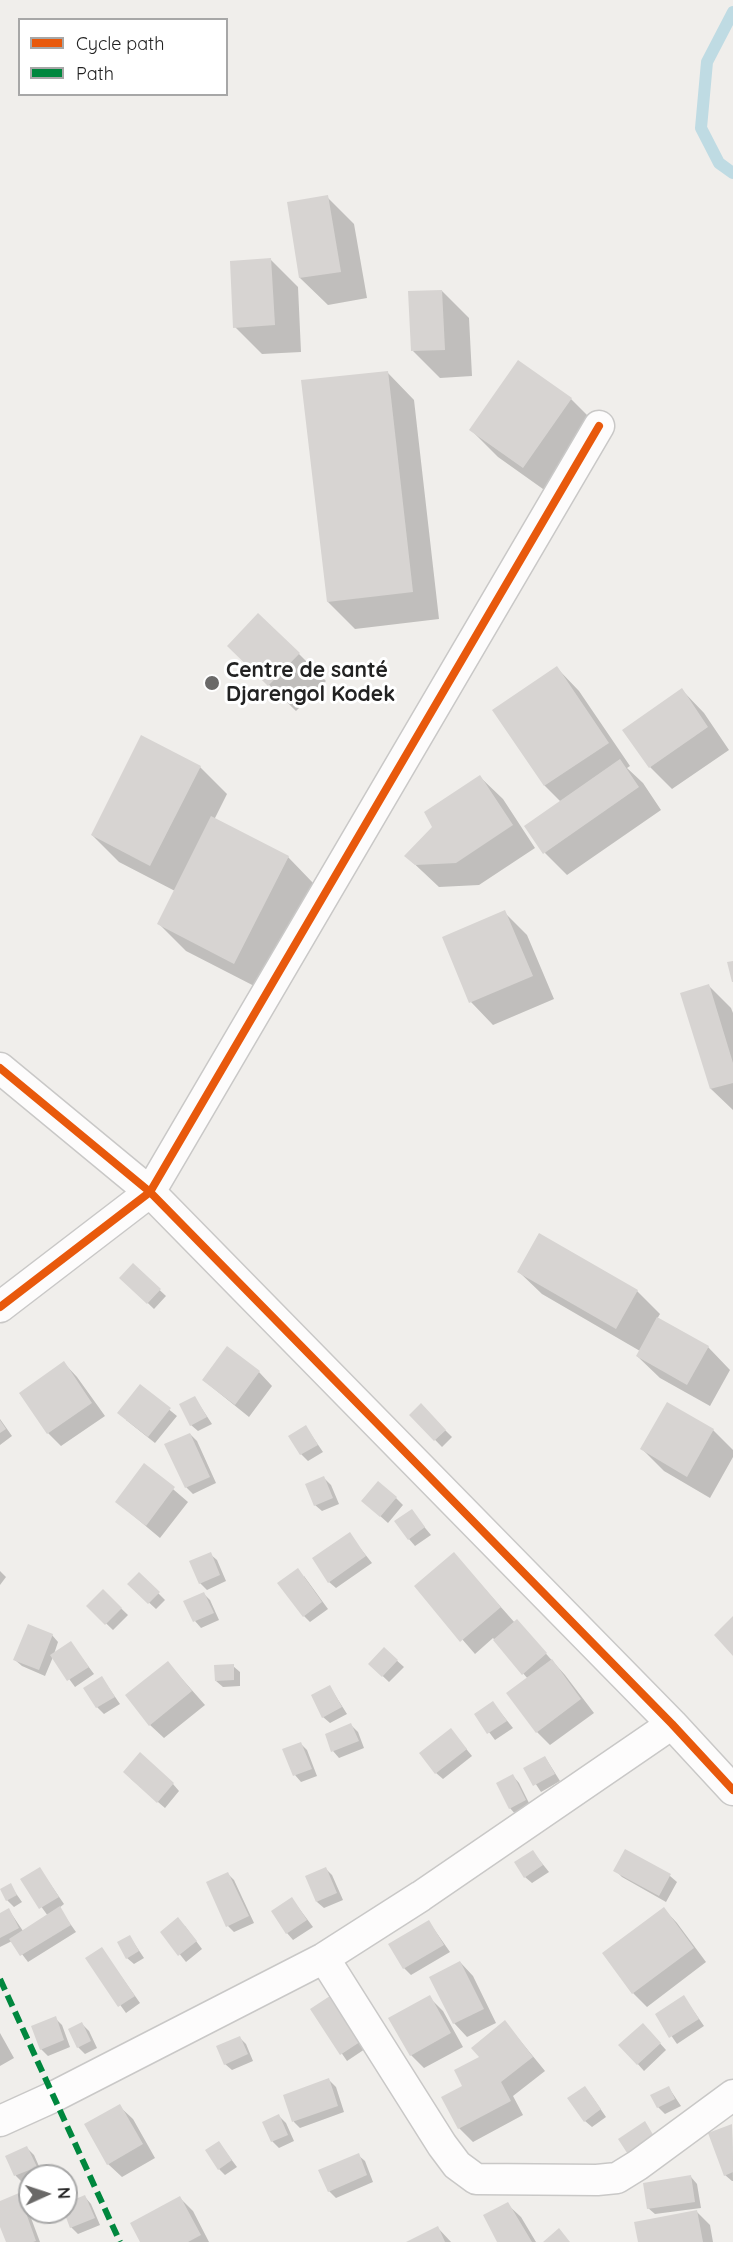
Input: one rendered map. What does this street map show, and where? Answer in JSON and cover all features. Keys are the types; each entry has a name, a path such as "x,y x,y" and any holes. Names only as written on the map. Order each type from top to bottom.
{"street":[{"path":"0,1307 150,1192 599,426"},
{"path":"0,1068 150,1192 672,1724 733,1790"},
{"path":"0,2121 324,1958 421,1896 672,1724"},
{"path":"324,1958 442,2145 458,2165 476,2179 516,2181 616,2178 638,2165 733,2095"}],"building":[{"path":"328,195 341,272 299,278 287,202"},
{"path":"271,258 275,325 233,328 230,261"},
{"path":"442,290 445,350 411,351 408,291"},
{"path":"518,360 572,398 523,468 469,430"},
{"path":"388,371 413,592 327,602 301,380"},
{"path":"258,613 300,653 268,686 227,646"},
{"path":"557,666 609,743 544,786 492,710"},
{"path":"682,688 708,727 649,768 622,730"},
{"path":"141,735 201,766 150,866 91,835"},
{"path":"620,759 639,787 543,854 524,826"},
{"path":"480,775 513,825 456,863 415,865 404,856 432,827 424,812"},
{"path":"211,816 289,856 234,964 157,924"},
{"path":"505,910 533,976 469,1003 442,937"},
{"path":"733,961 733,982 732,982 727,962"},
{"path":"709,984 733,1063 733,1083 710,1089 680,993"},
{"path":"539,1233 638,1290 616,1329 517,1272"},
{"path":"133,1263 161,1289 147,1304 119,1278"},
{"path":"657,1317 709,1346 687,1385 636,1356"},
{"path":"227,1346 260,1371 235,1405 202,1380"},
{"path":"64,1361 92,1403 47,1434 19,1393"},
{"path":"140,1384 171,1408 148,1437 117,1413"},
{"path":"195,1396 207,1417 190,1426 179,1404"},
{"path":"667,1402 714,1429 687,1477 640,1449"},
{"path":"421,1403 446,1430 434,1441 409,1415"},
{"path":"0,1420 6,1429 0,1433"},
{"path":"306,1425 318,1445 300,1455 288,1436"},
{"path":"190,1433 210,1477 185,1488 164,1444"},
{"path":"144,1463 175,1487 146,1526 115,1502"},
{"path":"324,1476 333,1498 314,1506 305,1484"},
{"path":"378,1481 397,1497 380,1517 361,1501"},
{"path":"412,1509 425,1527 408,1540 394,1521"},
{"path":"350,1532 366,1556 328,1583 312,1558"},
{"path":"211,1552 220,1575 199,1584 189,1561"},
{"path":"454,1552 501,1607 460,1642 414,1586"},
{"path":"298,1568 322,1602 303,1617 277,1583"},
{"path":"139,1572 160,1592 148,1604 127,1584"},
{"path":"103,1589 122,1608 105,1625 86,1606"},
{"path":"204,1592 214,1613 193,1622 183,1601"},
{"path":"733,1616 733,1656 714,1635"},
{"path":"517,1619 547,1653 522,1675 493,1640"},
{"path":"28,1624 53,1634 39,1670 13,1660"},
{"path":"71,1641 89,1667 67,1681 50,1655"},
{"path":"384,1647 398,1660 382,1677 368,1664"},
{"path":"552,1659 581,1699 536,1733 506,1693"},
{"path":"168,1661 192,1691 149,1726 125,1695"},
{"path":"234,1664 234,1680 215,1681 214,1665"},
{"path":"102,1676 115,1697 96,1708 83,1688"},
{"path":"330,1685 342,1707 322,1718 311,1695"},
{"path":"493,1701 507,1721 487,1734 474,1714"},
{"path":"351,1723 359,1741 331,1752 325,1734"},
{"path":"451,1728 467,1749 435,1774 419,1753"},
{"path":"301,1742 312,1769 293,1776 282,1749"},
{"path":"140,1752 174,1783 157,1803 123,1772"},
{"path":"545,1756 555,1774 533,1786 523,1768"},
{"path":"513,1774 526,1800 509,1809 496,1783"},
{"path":"625,1849 671,1874 659,1896 613,1871"},
{"path":"533,1850 543,1865 524,1878 514,1862"},
{"path":"40,1867 59,1897 39,1909 20,1879"},
{"path":"326,1867 337,1893 316,1902 305,1876"},
{"path":"228,1872 249,1916 226,1927 206,1882"},
{"path":"11,1883 17,1895 6,1901 0,1889"},
{"path":"292,1897 307,1920 286,1934 271,1911"},
{"path":"60,1906 71,1925 20,1956 9,1939"},
{"path":"664,1907 694,1948 632,1994 602,1953"},
{"path":"9,1908 19,1928 0,1938 0,1913"},
{"path":"178,1917 197,1941 178,1956 160,1932"},
{"path":"429,1920 444,1945 403,1969 388,1944"},
{"path":"130,1935 139,1951 126,1959 117,1942"},
{"path":"102,1947 135,1996 118,2007 85,1958"},
{"path":"460,1961 484,2009 453,2024 429,1977"},
{"path":"333,1994 363,2040 340,2055 310,2009"},
{"path":"430,1995 451,2033 410,2056 388,2018"},
{"path":"684,1995 699,2019 669,2038 655,2014"},
{"path":"56,2016 64,2040 40,2050 31,2026"},
{"path":"505,2020 533,2057 501,2082 511,2101 458,2129 441,2097 462,2086 454,2070 479,2057 471,2048"},
{"path":"82,2022 91,2041 77,2048 68,2029"},
{"path":"643,2023 661,2043 637,2065 618,2045"},
{"path":"240,2036 248,2054 224,2065 216,2046"},
{"path":"329,2078 338,2106 292,2122 283,2095"},
{"path":"585,2086 601,2109 584,2122 567,2098"},
{"path":"669,2086 675,2099 657,2108 650,2095"},
{"path":"120,2104 143,2144 107,2165 84,2124"},
{"path":"279,2114 288,2135 271,2142 262,2122"},
{"path":"645,2121 658,2143 631,2159 618,2139"},
{"path":"732,2124 733,2172 724,2176 708,2133"},
{"path":"219,2141 232,2160 218,2170 205,2150"},
{"path":"27,2146 36,2164 18,2164 18,2174 14,2176 5,2156"},
{"path":"359,2153 367,2175 328,2192 318,2170"},
{"path":"691,2175 695,2202 647,2209 643,2183"},
{"path":"18,2193 18,2224 30,2224 36,2241 6,2242 0,2227 0,2201"},
{"path":"85,2195 95,2218 70,2228 68,2224 78,2224 78,2198"},
{"path":"180,2196 201,2235 188,2242 140,2242 130,2223"},
{"path":"508,2202 532,2242 497,2242 483,2215"},
{"path":"697,2210 703,2242 638,2242 634,2222"},
{"path":"438,2226 445,2242 406,2242"},
{"path":"559,2228 570,2242 543,2242"}],"waterway":[{"path":"733,12 707,62 701,128 719,163 733,173"}],"marked path":[{"path":"0,1979 120,2242"}],"cycle path":[{"path":"0,1307 150,1192 599,426"},
{"path":"0,1068 150,1192 672,1724 733,1790"}],"place":[{"name":"Centre de santé Djarengol Kodek","path":"212,683"}]}
